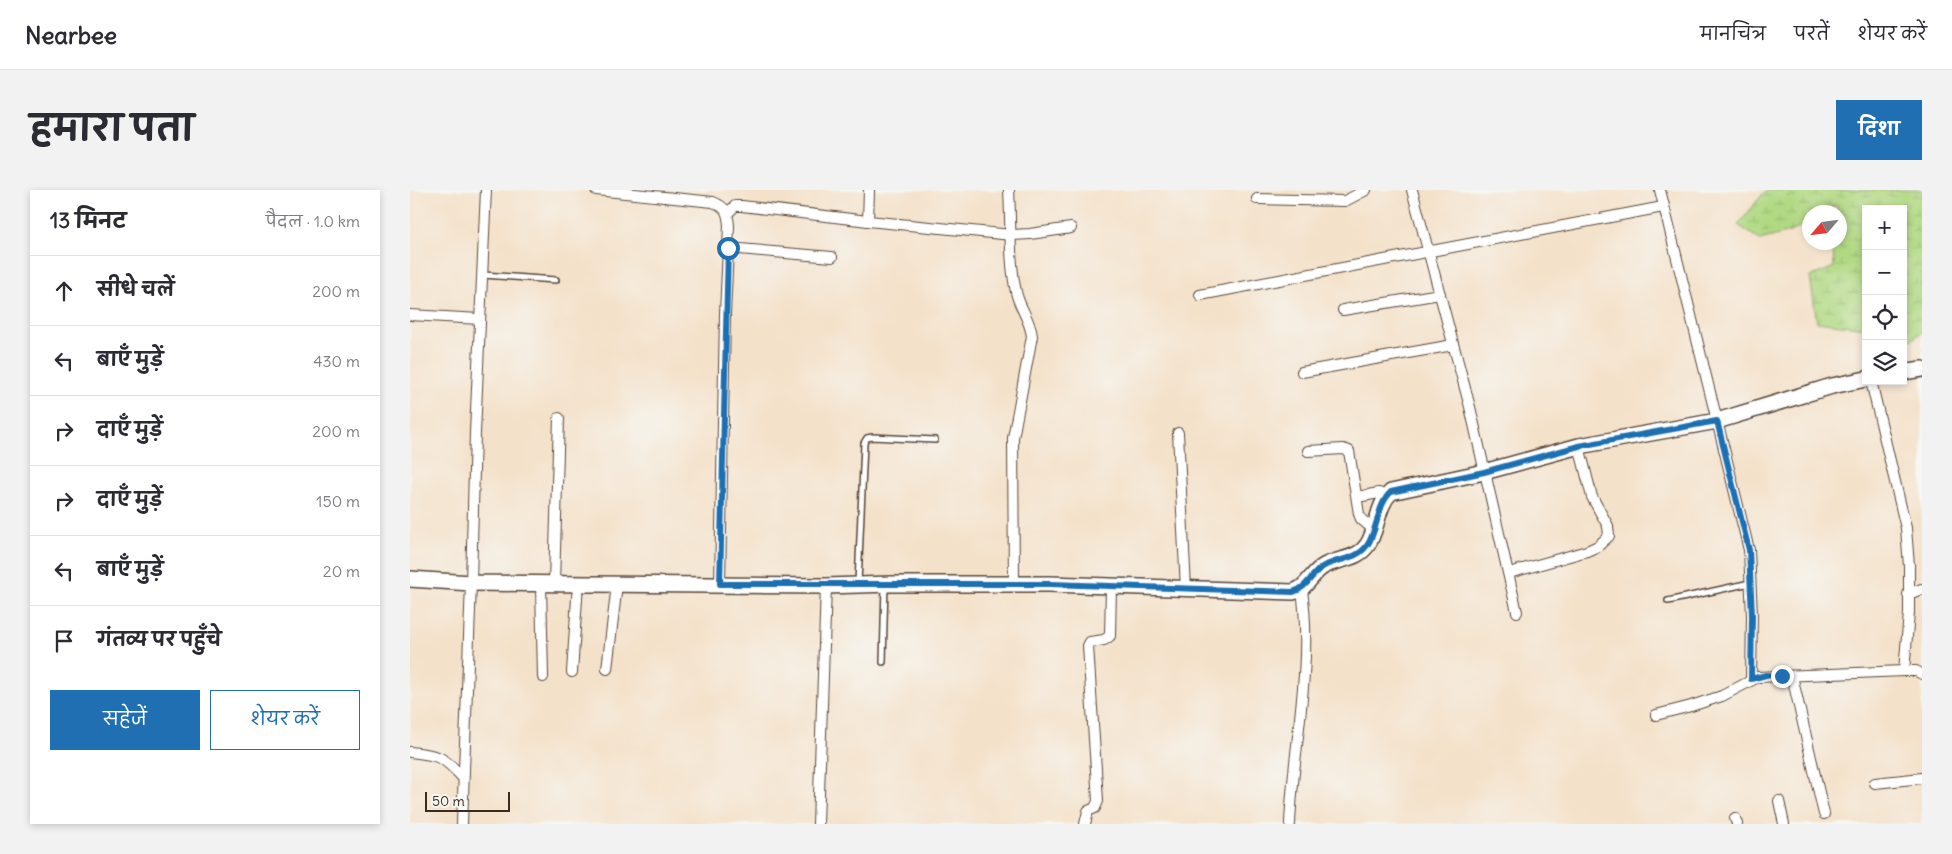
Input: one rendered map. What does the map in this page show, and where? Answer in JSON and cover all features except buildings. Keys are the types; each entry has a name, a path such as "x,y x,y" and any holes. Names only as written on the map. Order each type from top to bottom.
{"street":[{"path":"462,824 486,190"},
{"path":"596,190 671,194 713,202 722,206 728,213 720,584"},
{"path":"868,221 869,190"},
{"path":"1009,190 1013,277 1016,294 1031,327 1032,336 1013,438 1014,585"},
{"path":"1257,199 1345,201 1366,190"},
{"path":"1412,190 1470,407 1517,612"},
{"path":"1660,190 1749,550 1752,616 1751,679"},
{"path":"728,213 735,206 742,206 1012,235 1071,228"},
{"path":"1200,295 1663,207"},
{"path":"728,248 832,257"},
{"path":"1343,310 1440,294"},
{"path":"410,316 480,319"},
{"path":"1302,372 1453,345"},
{"path":"1907,371 1922,369"},
{"path":"410,580 471,583 826,586 1050,584 1293,592 1302,590 1317,570 1326,564 1356,556 1367,547 1375,531 1384,499 1391,492 1484,472 1579,446 1717,421 1832,386 1862,380"},
{"path":"1873,385 1906,528 1909,613 1904,671"},
{"path":"543,677 547,584 559,418"},
{"path":"1178,433 1186,589"},
{"path":"1509,573 1587,551 1598,546 1609,536 1608,526 1594,502 1579,446"},
{"path":"1308,451 1343,449 1349,451 1361,519 1375,531"},
{"path":"1357,497 1379,492 1383,495 1384,499"},
{"path":"572,672 578,584"},
{"path":"607,669 617,584"},
{"path":"818,824 826,586"},
{"path":"1085,824 1088,811 1095,808 1098,801 1088,646 1090,642 1104,640 1110,636 1111,587"},
{"path":"1908,594 1922,589"},
{"path":"1290,824 1306,633 1302,590"},
{"path":"1656,715 1722,696 1737,689 1751,679 1766,675 1792,676 1904,671 1916,671 1922,674"},
{"path":"1792,676 1824,814"},
{"path":"410,752 438,756 448,761 463,778"},
{"path":"1875,783 1922,778"},
{"path":"1779,802 1784,824"}],"lane":[{"path":"483,275 556,280"},
{"path":"858,585 864,443 867,438 872,437 935,440"},
{"path":"1668,601 1750,583"},
{"path":"883,662 885,584"}],"green space":[{"path":"1766,190 1922,190 1922,332 1912,340 1907,338 1907,205 1862,205 1862,328 1817,322 1810,277 1834,267 1833,250 1847,250 1847,205 1802,205 1802,225 1793,231 1760,240 1738,225"}],"route":[{"path":"728,248 720,584 826,586 1050,584 1293,592 1302,590 1317,570 1326,564 1356,556 1367,547 1375,533 1384,499 1391,492 1484,472 1579,446 1717,421 1749,550 1752,616 1751,679 1766,675 1782,676"}]}
